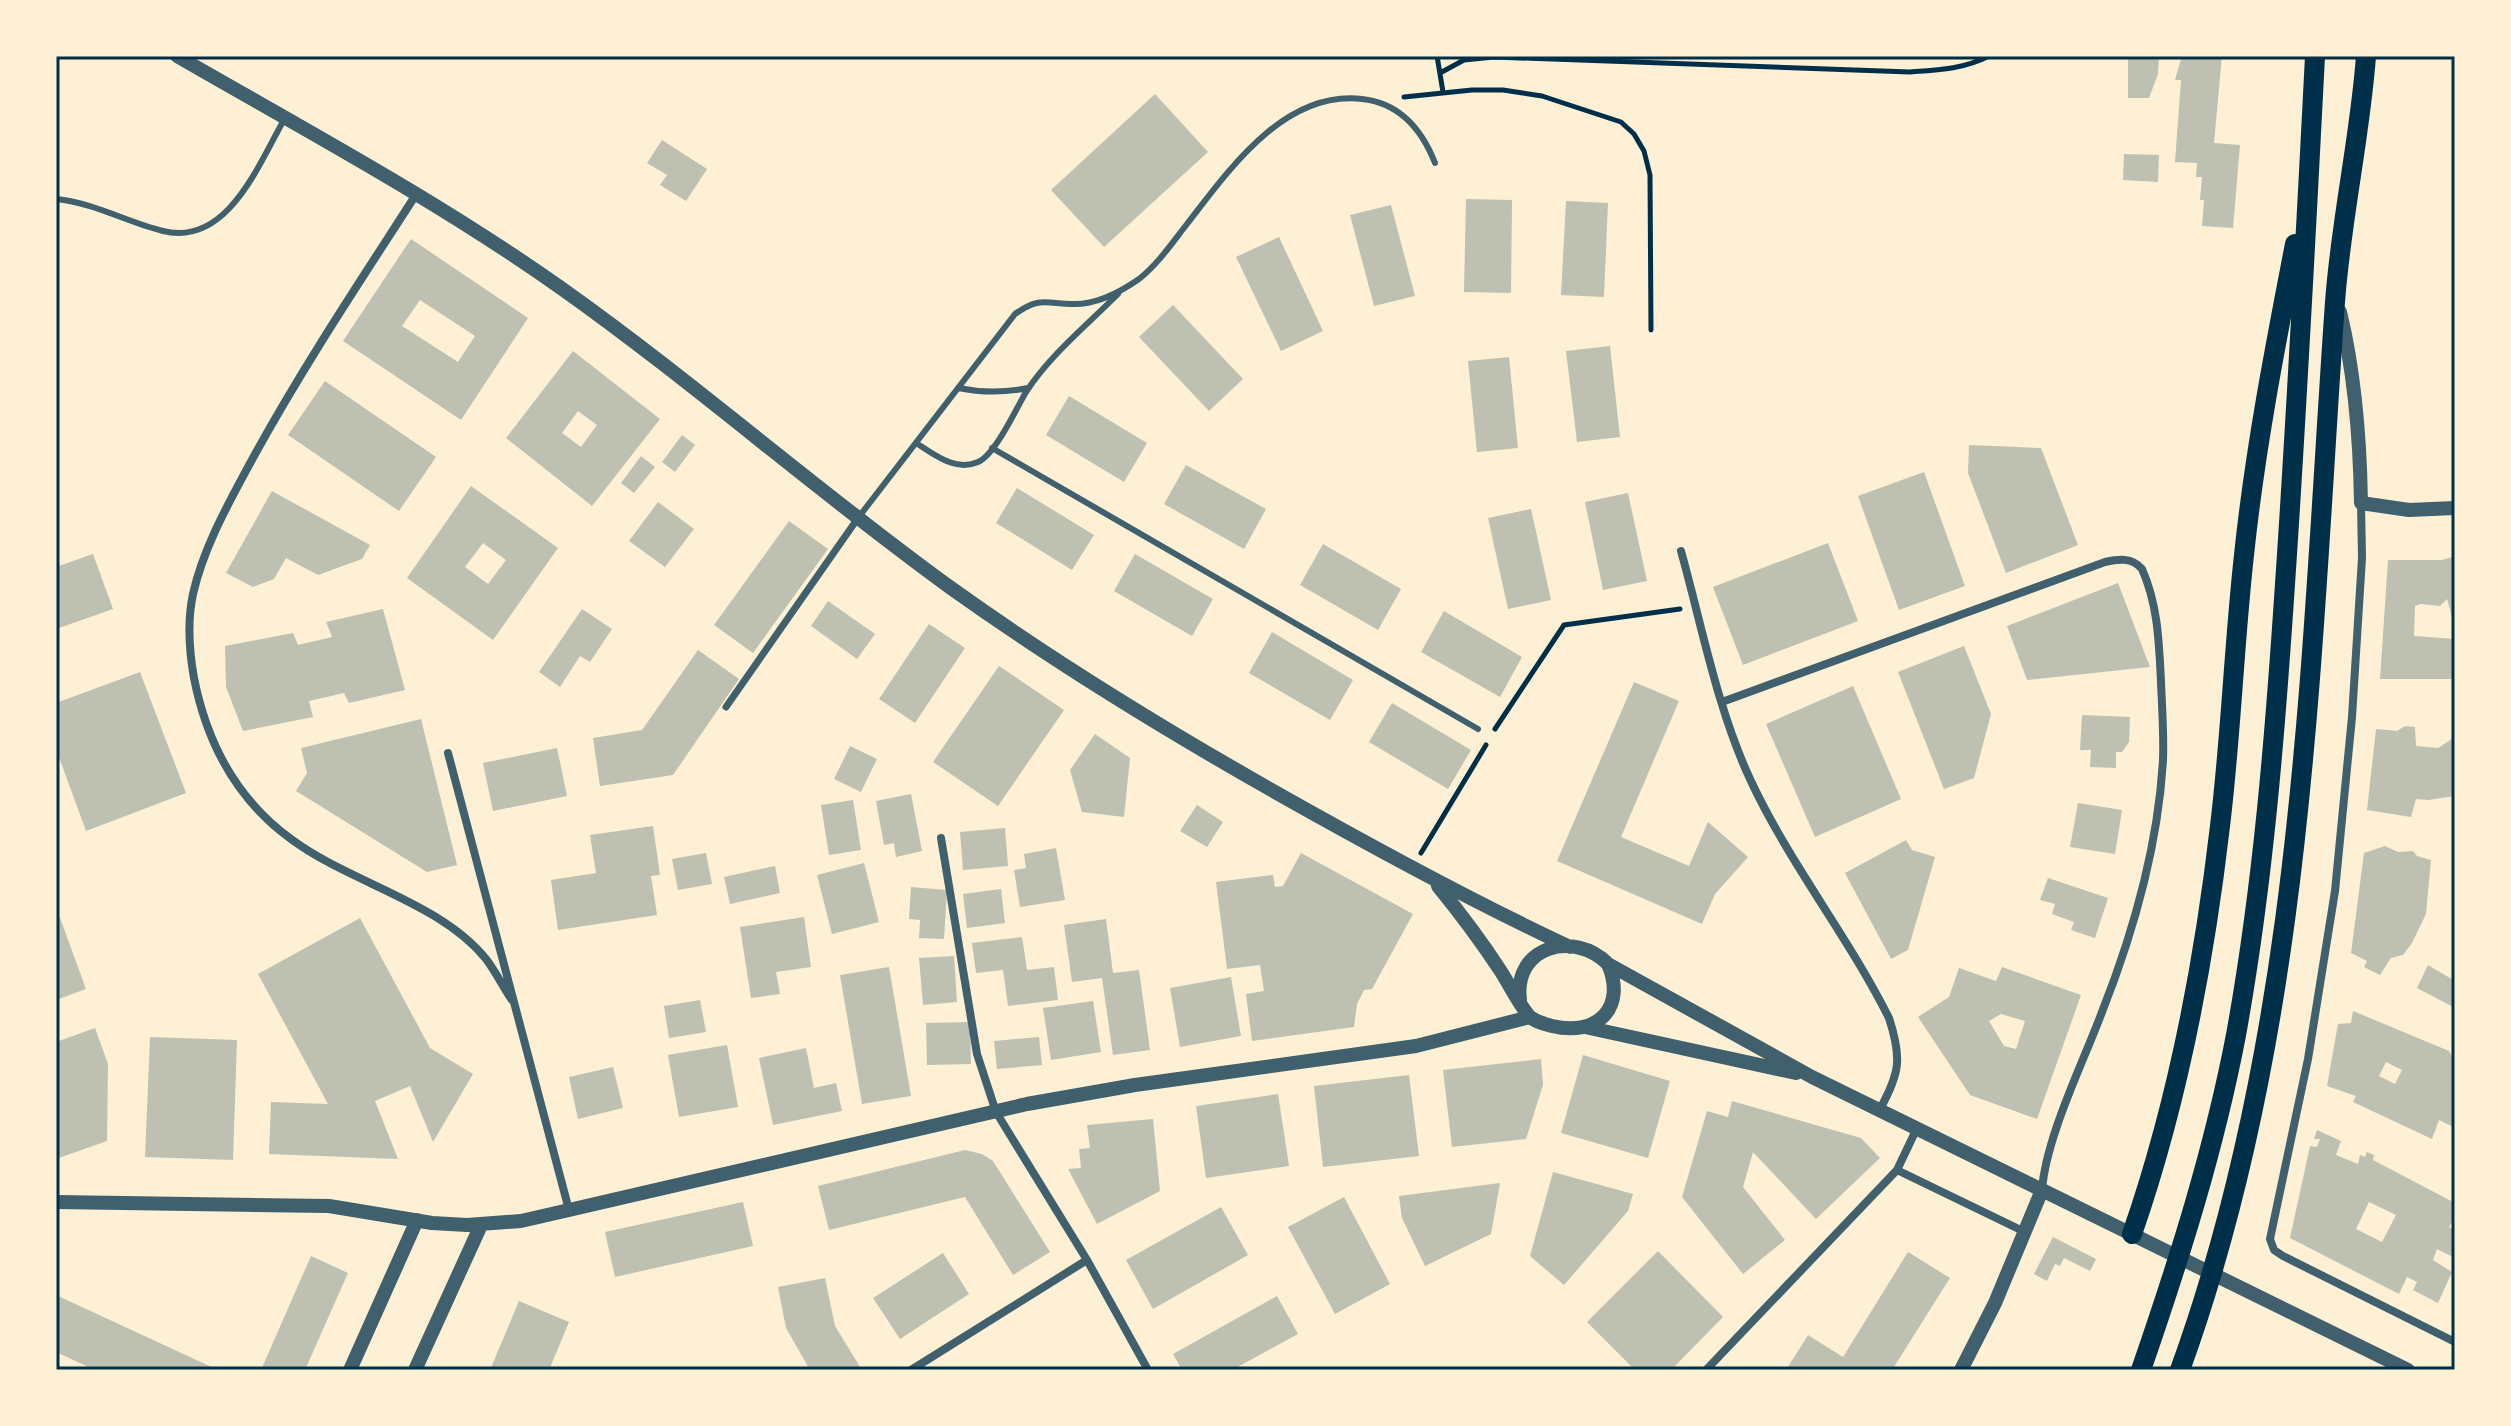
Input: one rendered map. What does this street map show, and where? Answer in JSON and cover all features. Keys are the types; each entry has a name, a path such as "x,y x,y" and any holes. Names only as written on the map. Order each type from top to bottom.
{"main road":[{"path":"2141,1370 2187,1233 2212,1141 2235,1037 2251,942 2278,687 2315,56"},
{"path":"2180,1370 2227,1212 2256,1090 2282,947 2304,741 2336,295 2366,56"},
{"path":"2139,1237 2171,1104 2206,934 2222,809 2244,554 2271,371 2310,165"}],"street":[{"path":"177,56 417,192 561,288 656,357 858,518 992,617 1145,717 1434,880 1570,947 1595,954 1812,1077 2408,1370"},
{"path":"417,192 314,353 233,494 197,577 189,616 189,645 200,704 212,743 228,773 252,804 281,832 313,855 426,912 462,937 487,960 512,1000"},
{"path":"2336,295 2351,374 2361,503 2362,558 2352,717 2335,891 2308,1059 2270,1239 2274,1250 2283,1256 2455,1342"},
{"path":"2361,503 2409,510 2455,508"},
{"path":"726,707 858,518"},
{"path":"1681,551 1722,702 1752,783 1889,1018 1896,1040 1898,1071 1880,1109"},
{"path":"1722,702 2105,562 2125,560 2138,564 2142,569 2156,617 2163,741 2157,818 2133,925 2053,1141 2042,1190 1995,1303 1961,1370"},
{"path":"448,753 569,1210"},
{"path":"941,838 977,1054 996,1112 1087,1260 1148,1370"},
{"path":"1434,880 1474,931 1530,1017"},
{"path":"1520,1000 1523,972 1534,957 1548,949 1570,947"},
{"path":"1585,1027 1605,1016 1610,1009 1615,988 1608,964"},
{"path":"56,1202 319,1205 417,1220 481,1225 521,1221 996,1112 1135,1085 1416,1046 1530,1017 1558,1027 1585,1027 1812,1077"},
{"path":"1706,1370 1897,1170 1917,1128"},
{"path":"1897,1170 2025,1232"},
{"path":"350,1370 417,1220"},
{"path":"415,1370 481,1225"},
{"path":"911,1370 1087,1260"}],"lane":[{"path":"858,518 1015,314 1031,302 1097,302 1141,277 1164,254 1254,144 1286,119 1315,104 1343,97 1372,100 1396,109 1416,127 1429,146 1435,163"},
{"path":"56,199 98,207 164,232 189,233 215,222 236,203 285,118"},
{"path":"916,443 946,462 979,462 992,448 1028,388 1053,358 1122,290"},
{"path":"958,388 979,393 1028,388"},
{"path":"992,448 1478,729"}],"path":[{"path":"1437,56 1443,92"},
{"path":"1440,73 1464,60 1494,57 1910,72 1949,69 1989,56"},
{"path":"1372,100 1443,92 1503,90 1542,96 1621,122 1634,134 1644,151 1650,175 1651,330"},
{"path":"1413,868 1502,718 1564,625 1696,606"}],"building":[{"path":"2128,56 2159,56 2158,74 2149,98 2128,98"},
{"path":"2182,56 2222,56 2214,143 2240,145 2233,228 2202,226 2204,200 2200,200 2202,177 2196,177 2197,163 2175,162 2181,80 2175,80"},
{"path":"1155,94 1208,152 1104,247 1051,190"},
{"path":"662,140 707,169 686,201 660,185 667,175 647,163"},
{"path":"2124,154 2159,155 2158,182 2123,180"},
{"path":"1466,199 1512,200 1511,293 1464,292"},
{"path":"1566,201 1608,203 1604,297 1561,295"},
{"path":"1391,205 1415,296 1374,306 1350,215"},
{"path":"1279,237 1323,331 1281,351 1236,257"},
{"path":"411,239 528,318 461,420 343,341","holes":["420,300 475,336 458,362 402,326"]},
{"path":"1173,305 1243,379 1209,411 1139,337"},
{"path":"1610,346 1620,437 1577,442 1566,351"},
{"path":"573,351 660,419 592,506 506,438","holes":["578,411 597,425 581,447 562,433"]},
{"path":"1509,357 1518,448 1477,452 1468,361"},
{"path":"325,381 436,457 399,511 288,435"},
{"path":"1069,396 1147,443 1124,482 1046,435"},
{"path":"682,435 695,445 675,472 662,462"},
{"path":"1969,445 2041,448 2078,545 2006,573 1968,473"},
{"path":"641,456 655,467 634,493 621,483"},
{"path":"1186,465 1266,509 1244,549 1164,504"},
{"path":"1924,472 1965,586 1899,610 1858,496"},
{"path":"471,486 558,548 493,640 407,578","holes":["483,543 506,560 488,584 465,567"]},
{"path":"1017,488 1094,535 1072,570 996,523"},
{"path":"272,491 370,545 362,559 318,575 286,558 274,579 253,587 226,573"},
{"path":"1628,493 1647,581 1603,590 1585,502"},
{"path":"658,502 694,529 665,567 629,541"},
{"path":"1531,509 1551,600 1508,609 1488,518"},
{"path":"789,521 828,549 753,653 714,625"},
{"path":"1828,543 1858,621 1743,665 1713,587"},
{"path":"1323,544 1401,589 1378,630 1300,585"},
{"path":"93,554 113,609 56,629 56,567"},
{"path":"1135,554 1213,599 1192,636 1114,591"},
{"path":"2455,556 2455,628 2447,599 2440,606 2421,604 2415,606 2414,636 2455,639 2455,679 2380,679 2388,560 2442,560"},
{"path":"2118,583 2150,667 2027,680 2007,626"},
{"path":"828,601 875,634 857,659 811,626"},
{"path":"383,609 405,690 349,703 344,693 309,701 313,717 243,731 226,687 225,646 293,633 298,645 332,637 326,622"},
{"path":"582,609 612,629 590,662 580,656 560,687 539,672"},
{"path":"1444,611 1522,657 1500,697 1421,652"},
{"path":"929,624 965,648 915,723 879,699"},
{"path":"1272,632 1353,680 1330,720 1249,673"},
{"path":"1964,646 1991,714 1974,778 1944,789 1898,672"},
{"path":"698,650 739,679 673,775 600,786 593,738 642,730"},
{"path":"999,666 1064,710 998,806 933,762"},
{"path":"140,672 186,793 86,831 56,749 56,703"},
{"path":"1634,682 1679,701 1621,837 1689,866 1708,822 1748,857 1715,894 1702,924 1557,861"},
{"path":"1853,686 1901,799 1815,837 1766,724"},
{"path":"1392,703 1471,750 1448,789 1369,742"},
{"path":"2082,715 2130,717 2129,742 2122,752 2116,752 2116,768 2090,767 2091,750 2080,750"},
{"path":"421,719 457,865 427,872 296,791 307,773 301,748"},
{"path":"2405,726 2415,727 2416,746 2438,748 2455,737 2455,796 2416,799 2411,817 2367,810 2376,729 2397,731"},
{"path":"1095,734 1130,758 1124,817 1082,812 1070,770"},
{"path":"850,746 877,759 861,792 834,779"},
{"path":"557,748 567,796 493,811 483,763"},
{"path":"911,794 922,851 896,857 894,843 884,845 876,801"},
{"path":"853,800 861,850 829,855 821,805"},
{"path":"2078,803 2122,810 2115,854 2070,847"},
{"path":"1197,805 1223,822 1207,847 1180,831"},
{"path":"653,826 660,875 651,876 657,915 558,930 551,880 596,873 590,835"},
{"path":"1005,828 1008,866 963,870 960,832"},
{"path":"1906,840 1912,850 1935,857 1908,950 1891,959 1845,873"},
{"path":"2385,846 2398,852 2413,851 2417,856 2431,860 2426,914 2403,955 2391,958 2380,975 2364,967 2367,961 2351,953 2364,853"},
{"path":"1056,848 1065,900 1020,907 1014,870 1026,868 1024,854"},
{"path":"706,853 712,884 678,890 672,859"},
{"path":"1301,853 1413,914 1372,989 1364,990 1357,1004 1354,1027 1252,1041 1246,994 1264,991 1260,965 1227,969 1216,882 1273,875 1275,887 1283,886"},
{"path":"864,863 879,922 832,934 817,875"},
{"path":"775,866 780,893 730,904 724,877"},
{"path":"2048,878 2108,898 2095,938 2071,930 2074,922 2052,914 2055,904 2040,900"},
{"path":"911,887 947,890 944,939 919,938 920,920 909,919"},
{"path":"1001,889 1005,923 967,928 963,894"},
{"path":"56,907 86,989 56,1000"},
{"path":"804,917 811,967 776,972 780,994 751,998 740,927"},
{"path":"360,918 430,1048 473,1074 433,1142 410,1086 375,1101 398,1159 269,1154 271,1102 328,1104 258,974"},
{"path":"1106,919 1113,973 1139,970 1150,1050 1113,1055 1102,978 1072,982 1064,925"},
{"path":"1022,937 1027,970 1054,967 1058,1000 1008,1006 1003,970 976,973 972,943"},
{"path":"954,956 957,1002 923,1005 919,958"},
{"path":"2428,965 2455,981 2455,1008 2417,988"},
{"path":"889,967 911,1096 862,1104 840,975"},
{"path":"2002,967 2081,995 2037,1119 1970,1095 1918,1017 1949,997 1959,968 1996,981","holes":["2001,1014 2025,1021 2016,1049 2004,1046 1989,1021"]},
{"path":"1231,977 1241,1036 1180,1047 1170,988"},
{"path":"700,1000 706,1032 669,1038 664,1006"},
{"path":"1093,1001 1101,1052 1051,1060 1043,1008"},
{"path":"2353,1011 2449,1051 2455,1061 2455,1102 2452,1110 2455,1112 2455,1128 2439,1120 2432,1139 2353,1102 2356,1096 2327,1086 2338,1024 2351,1023","holes":["2386,1062 2402,1070 2395,1084 2379,1076"]},
{"path":"970,1022 971,1064 927,1065 926,1023"},
{"path":"95,1028 108,1064 107,1141 56,1159 56,1042"},
{"path":"150,1037 237,1040 233,1160 145,1157"},
{"path":"1039,1037 1042,1065 997,1069 994,1041"},
{"path":"727,1045 738,1107 679,1117 668,1055"},
{"path":"806,1048 814,1088 836,1083 842,1111 773,1125 759,1058"},
{"path":"1583,1055 1670,1081 1648,1158 1561,1133"},
{"path":"1541,1059 1543,1085 1526,1139 1452,1147 1443,1070"},
{"path":"613,1067 623,1108 578,1119 569,1077"},
{"path":"1409,1075 1419,1156 1323,1167 1314,1086"},
{"path":"1278,1094 1289,1166 1206,1178 1196,1106"},
{"path":"1732,1101 1861,1138 1880,1158 1816,1219 1753,1152 1743,1187 1785,1240 1743,1274 1682,1197 1707,1111 1728,1117"},
{"path":"1153,1119 1160,1191 1097,1224 1068,1169 1081,1168 1079,1149 1090,1148 1087,1125"},
{"path":"2317,1130 2341,1141 2336,1155 2358,1164 2360,1155 2365,1157 2367,1152 2374,1155 2373,1160 2455,1203 2455,1217 2449,1227 2455,1231 2455,1258 2437,1249 2433,1260 2452,1272 2438,1303 2413,1290 2417,1282 2407,1277 2399,1294 2290,1238 2310,1146 2317,1147 2320,1139 2314,1139","holes":["2369,1202 2396,1215 2382,1242 2356,1229"]},
{"path":"965,1150 982,1154 993,1161 1050,1252 1013,1275 965,1197 829,1230 818,1186"},
{"path":"1553,1172 1633,1194 1628,1211 1564,1285 1530,1256"},
{"path":"1500,1183 1491,1234 1425,1266 1402,1218 1399,1196"},
{"path":"1344,1197 1390,1284 1335,1314 1288,1227"},
{"path":"743,1202 753,1246 615,1277 605,1232"},
{"path":"1221,1207 1248,1255 1153,1309 1126,1260"},
{"path":"2053,1237 2096,1259 2090,1271 2064,1258 2060,1266 2055,1264 2047,1281 2034,1274"},
{"path":"1658,1251 1723,1317 1671,1370 1635,1370 1587,1322"},
{"path":"1908,1252 1950,1278 1892,1370 1786,1370 1808,1335 1843,1357"},
{"path":"943,1253 969,1294 900,1339 873,1298"},
{"path":"311,1256 348,1273 305,1370 261,1370"},
{"path":"825,1278 835,1326 860,1367 855,1370 810,1370 786,1328 778,1287"},
{"path":"56,1295 218,1370 95,1370 56,1352"},
{"path":"1277,1296 1298,1334 1232,1370 1182,1370 1173,1354"},
{"path":"519,1301 569,1322 549,1370 490,1370"}]}
